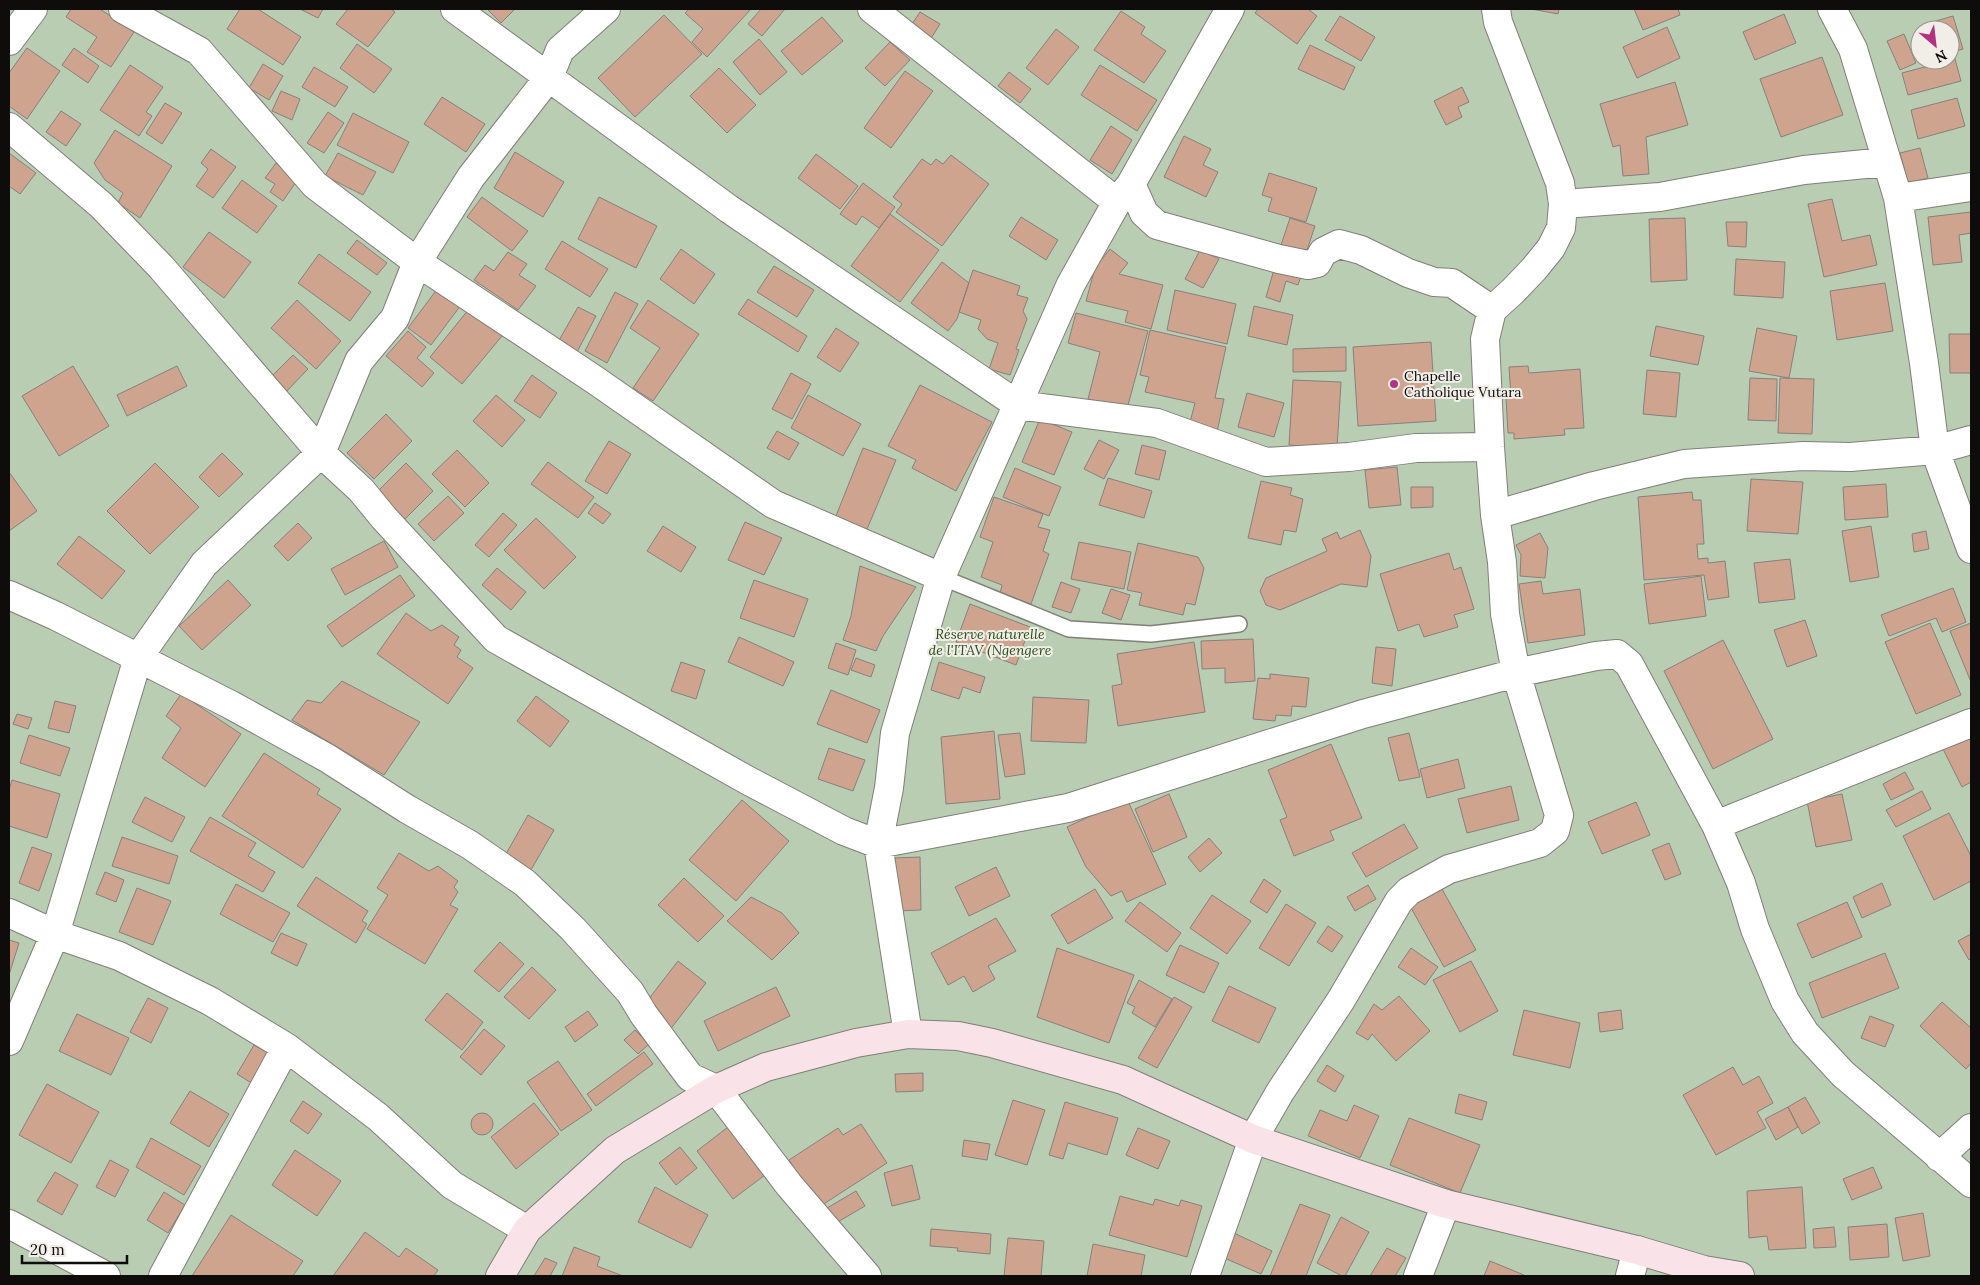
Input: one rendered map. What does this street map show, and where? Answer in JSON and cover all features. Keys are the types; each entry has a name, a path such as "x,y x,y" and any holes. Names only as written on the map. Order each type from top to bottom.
{"street":[{"path":"9,41 33,9"},
{"path":"123,9 200,51 315,185 417,262 595,380 773,504 941,577"},
{"path":"455,9 729,209 1018,404 1157,423 1266,462 1349,456 1416,448 1490,447"},
{"path":"9,1041 55,934 138,658 204,564 321,453 359,361 395,318 417,262 471,176 549,77 560,50 606,9"},
{"path":"872,9 1124,193 1158,225 1279,259 1308,265 1318,262 1323,252 1339,244 1361,250 1408,273 1434,282 1452,282 1492,310"},
{"path":"908,1034 878,844 889,788 895,734 941,577 1071,284 1230,9"},
{"path":"1205,1276 1253,1139 1280,1092 1340,1000 1399,901 1409,890 1449,869 1540,843 1556,831 1559,815 1516,673 1506,614 1502,562 1495,515 1485,339 1492,310 1514,291 1550,248 1561,228 1563,204 1560,183 1498,22 1496,9"},
{"path":"1832,9 1853,49 1898,198 1924,363 1934,450 1971,549"},
{"path":"9,127 101,205 161,267 321,453 361,490 384,518 496,639 747,780 844,831 878,844 1068,808 1363,714 1516,673 1596,656 1616,654 1629,664 1716,825 1741,883 1755,928 1784,1001 1805,1033 1843,1074 1971,1183"},
{"path":"1563,204 1660,197 1804,170 1886,162"},
{"path":"1898,198 1971,187"},
{"path":"1495,515 1594,486 1684,464 1803,456 1850,457 1934,450 1971,440"},
{"path":"9,595 56,616 231,705 327,758 407,809 470,845 525,884 573,929 630,992 644,1015 690,1077 716,1089 789,1185 867,1276"},
{"path":"1716,825 1971,723"},
{"path":"9,914 55,934 119,956 136,964 210,1001 286,1047 378,1117 452,1185 527,1230"},
{"path":"500,1276 527,1230 615,1150 716,1089 766,1067 856,1043 908,1034 958,1036 992,1043 1123,1080 1253,1139 1446,1204 1633,1263 1704,1270 1740,1276"},
{"path":"164,1276 286,1047"},
{"path":"1939,1157 1971,1128"},
{"path":"1418,1276 1446,1204"},
{"path":"9,1224 106,1276"}],"lane":[{"path":"941,577 1069,629 1151,634 1239,624"}],"green space":[{"name":"Réserve naturelle de l'ITAV (Ngengere","path":"9,9 1971,9 1971,1276 9,1276"}],"building":[{"path":"71,9 100,9 134,32 111,67 87,52 97,37 66,17"},
{"path":"240,9 258,9 301,37 283,65 227,29"},
{"path":"300,9 323,9 318,18"},
{"path":"348,9 391,9 395,12 368,47 336,24"},
{"path":"487,9 515,9 501,23"},
{"path":"689,9 751,9 707,57 692,42 703,29 685,13"},
{"path":"761,9 785,9 762,36 748,24"},
{"path":"1258,9 1308,9 1317,16 1297,44 1255,13"},
{"path":"1531,9 1559,9 1558,14"},
{"path":"1634,9 1678,9 1680,15 1643,30"},
{"path":"1121,11 1145,27 1141,34 1166,51 1144,83 1094,50"},
{"path":"920,12 940,24 930,40 910,27"},
{"path":"1784,14 1796,43 1755,60 1743,32"},
{"path":"664,15 702,54 635,117 598,78"},
{"path":"1340,16 1375,37 1361,61 1325,40"},
{"path":"1953,16 1954,20 1939,20"},
{"path":"822,17 843,41 802,75 781,51"},
{"path":"1667,27 1680,58 1637,78 1623,47"},
{"path":"1056,29 1079,47 1048,85 1026,68"},
{"path":"1904,34 1910,48 1910,66 1900,70 1887,41"},
{"path":"759,39 787,72 760,95 733,62"},
{"path":"1960,39 1963,49 1960,50"},
{"path":"890,42 910,60 885,86 865,68"},
{"path":"357,44 392,69 374,93 340,68"},
{"path":"1310,45 1355,67 1344,90 1298,69"},
{"path":"27,48 60,71 27,119 9,106 9,73"},
{"path":"74,48 99,66 88,83 62,65"},
{"path":"1822,57 1843,115 1781,137 1760,79"},
{"path":"263,64 283,76 269,100 249,88"},
{"path":"130,65 163,87 146,112 152,116 139,136 100,110"},
{"path":"1100,65 1157,100 1137,131 1081,95"},
{"path":"314,67 348,87 335,107 302,87"},
{"path":"719,68 756,105 727,133 690,96"},
{"path":"1913,70 1958,70 1961,81 1908,95 1902,73"},
{"path":"905,71 933,91 891,148 864,128"},
{"path":"1009,72 1031,89 1020,103 998,86"},
{"path":"1675,82 1688,125 1646,137 1649,174 1623,176 1620,145 1613,147 1600,104"},
{"path":"1462,87 1469,102 1458,107 1462,117 1446,125 1434,101"},
{"path":"281,91 300,99 292,120 272,111"},
{"path":"442,97 485,124 466,152 424,124"},
{"path":"1957,98 1965,126 1918,139 1911,110"},
{"path":"165,103 182,113 162,144 146,133"},
{"path":"61,111 81,124 66,146 46,132"},
{"path":"328,112 344,123 324,153 307,143"},
{"path":"353,113 409,142 393,173 337,145"},
{"path":"1111,126 1132,140 1112,174 1090,160"},
{"path":"115,130 172,166 140,218 118,203 123,193 105,180 94,163"},
{"path":"1184,136 1211,149 1203,165 1218,172 1206,197 1164,177"},
{"path":"1920,148 1928,178 1908,183 1900,153"},
{"path":"211,149 236,167 213,198 196,186 208,169 201,163"},
{"path":"515,152 564,182 543,217 494,188"},
{"path":"9,153 36,173 20,194 9,186"},
{"path":"338,153 376,172 363,195 325,176"},
{"path":"816,154 858,186 840,209 798,178"},
{"path":"951,155 989,184 942,246 896,212 902,204 893,197 922,159 931,165 936,159 943,164"},
{"path":"276,163 298,179 283,201 270,192 275,184 265,178"},
{"path":"1269,173 1317,188 1306,222 1268,211 1272,198 1262,195"},
{"path":"242,180 277,206 257,233 222,208"},
{"path":"863,183 895,207 879,228 862,216 856,225 840,214"},
{"path":"482,197 528,231 512,251 467,217"},
{"path":"599,197 657,226 636,268 578,239"},
{"path":"1832,199 1842,241 1870,235 1877,265 1824,277 1808,204"},
{"path":"1971,212 1971,233 1959,235 1962,262 1933,265 1928,217"},
{"path":"890,214 939,250 900,302 851,266"},
{"path":"1021,217 1058,240 1046,260 1009,236"},
{"path":"1290,218 1315,226 1304,259 1279,251"},
{"path":"1685,218 1687,280 1651,282 1649,219"},
{"path":"1726,222 1747,222 1746,247 1728,246"},
{"path":"209,232 251,262 224,298 183,267"},
{"path":"357,240 387,263 377,275 347,253"},
{"path":"562,241 608,269 590,297 545,269"},
{"path":"681,249 715,274 694,304 660,279"},
{"path":"1110,249 1128,263 1119,274 1163,285 1151,329 1125,322 1128,311 1086,301 1095,268"},
{"path":"1200,250 1219,259 1203,288 1185,279"},
{"path":"508,252 527,264 519,275 536,286 518,310 474,280 485,265 494,271"},
{"path":"319,254 371,292 350,321 298,283"},
{"path":"1736,259 1785,262 1783,298 1734,295"},
{"path":"942,262 969,283 957,319 948,331 911,303"},
{"path":"774,266 814,290 797,317 757,292"},
{"path":"1275,266 1302,273 1298,285 1286,281 1280,302 1266,297"},
{"path":"973,270 1020,286 1017,295 1028,298 1023,311 1027,319 1016,349 1019,350 1010,375 989,369 998,343 987,339 978,329 981,320 959,312"},
{"path":"1885,283 1893,331 1837,340 1830,291"},
{"path":"438,288 461,305 431,345 408,328"},
{"path":"1175,290 1236,304 1227,344 1167,330"},
{"path":"615,292 638,304 607,363 585,351"},
{"path":"748,299 807,336 798,352 738,314"},
{"path":"297,300 341,341 316,369 271,328"},
{"path":"648,300 699,334 653,401 633,388 660,348 630,328"},
{"path":"1254,306 1293,315 1287,345 1248,336"},
{"path":"578,307 596,316 577,352 558,342"},
{"path":"469,309 502,336 462,384 430,357"},
{"path":"1076,313 1148,331 1127,409 1088,399 1100,352 1068,343"},
{"path":"1656,326 1704,336 1698,365 1650,356"},
{"path":"836,328 859,343 840,372 817,357"},
{"path":"1757,328 1797,336 1789,378 1749,371"},
{"path":"1150,330 1226,347 1215,398 1224,399 1217,432 1189,426 1195,403 1145,392 1149,377 1140,375"},
{"path":"408,331 426,347 417,358 434,373 422,387 386,356"},
{"path":"1949,334 1971,334 1971,373 1950,373"},
{"name":"Chapelle Catholique Vutara","path":"1431,342 1436,421 1358,426 1353,347"},
{"path":"1346,347 1346,371 1293,372 1293,349"},
{"path":"293,355 308,369 284,394 269,379"},
{"path":"73,366 109,426 59,456 22,396"},
{"path":"177,366 187,386 127,416 117,395"},
{"path":"1528,366 1529,373 1580,369 1584,428 1564,429 1565,435 1514,439 1514,433 1508,433 1506,398 1511,397 1509,367"},
{"path":"1647,370 1680,373 1676,417 1643,414"},
{"path":"791,373 811,384 792,419 772,409"},
{"path":"532,375 557,393 540,418 514,401"},
{"path":"1750,378 1777,379 1776,421 1748,420"},
{"path":"1780,378 1814,379 1812,434 1778,433"},
{"path":"1293,380 1341,382 1337,448 1289,445"},
{"path":"920,385 992,422 956,491 912,468 916,460 888,446"},
{"path":"1247,393 1284,403 1274,437 1238,427"},
{"path":"496,395 525,420 502,447 473,421"},
{"path":"808,395 861,424 843,456 791,428"},
{"path":"386,414 412,441 374,479 347,453"},
{"path":"1040,419 1072,432 1054,475 1022,462"},
{"path":"777,431 799,443 789,460 767,448"},
{"path":"1099,440 1119,450 1104,479 1084,469"},
{"path":"609,441 631,454 607,494 585,481"},
{"path":"1142,445 1166,451 1159,480 1135,474"},
{"path":"863,448 896,460 865,534 834,521"},
{"path":"457,450 489,483 465,507 432,474"},
{"path":"222,453 243,474 219,497 199,477"},
{"path":"548,462 594,497 578,518 531,484"},
{"path":"155,463 199,507 150,554 107,511"},
{"path":"406,463 433,491 405,519 377,492"},
{"path":"1397,467 1401,505 1369,508 1365,470"},
{"path":"1015,468 1061,487 1049,516 1003,497"},
{"path":"9,472 37,511 9,531"},
{"path":"1108,478 1152,491 1144,518 1099,505"},
{"path":"1751,479 1803,482 1798,534 1747,531"},
{"path":"1261,481 1292,488 1290,495 1303,499 1296,532 1284,530 1281,545 1248,538"},
{"path":"1886,484 1888,517 1845,520 1843,487"},
{"path":"1411,487 1433,487 1433,507 1411,508"},
{"path":"1692,492 1693,500 1701,500 1704,544 1697,544 1698,559 1708,558 1708,563 1725,561 1729,597 1708,600 1704,575 1644,580 1638,497"},
{"path":"448,496 464,513 434,541 418,524"},
{"path":"994,497 1043,514 1038,527 1050,530 1043,551 1049,554 1031,604 1000,593 1002,585 981,577 993,542 980,537"},
{"path":"595,503 611,514 603,524 588,513"},
{"path":"503,513 517,525 489,557 475,545"},
{"path":"536,518 576,557 544,589 504,550"},
{"path":"745,522 782,538 764,575 728,560"},
{"path":"298,523 312,538 288,561 274,546"},
{"path":"663,526 696,547 681,572 647,551"},
{"path":"1871,526 1879,577 1850,582 1842,531"},
{"path":"1360,530 1371,556 1367,587 1341,584 1280,610 1266,605 1260,591 1266,578 1327,551 1322,539 1337,532 1340,539"},
{"path":"1926,531 1929,549 1914,552 1912,534"},
{"path":"1540,533 1548,548 1545,578 1520,576 1521,555 1516,545"},
{"path":"79,536 125,571 102,599 57,564"},
{"path":"384,541 398,567 345,595 331,569"},
{"path":"1079,542 1131,552 1124,589 1071,579"},
{"path":"1138,543 1198,557 1204,568 1195,605 1186,603 1183,615 1139,605 1142,593 1127,590"},
{"path":"1449,553 1454,570 1461,567 1474,609 1454,615 1458,627 1424,637 1419,624 1398,631 1380,574"},
{"path":"1790,559 1795,599 1759,603 1754,563"},
{"path":"860,566 916,587 883,636 876,651 843,640 851,616"},
{"path":"497,568 526,592 511,610 482,585"},
{"path":"400,575 415,596 342,647 327,626"},
{"path":"1701,576 1706,616 1649,624 1644,584"},
{"path":"228,580 251,605 202,650 179,626"},
{"path":"754,580 808,599 794,637 740,618"},
{"path":"1541,581 1543,594 1580,589 1585,635 1528,643 1519,584"},
{"path":"1061,582 1080,589 1071,613 1052,607"},
{"path":"1953,588 1966,622 1942,632 1936,618 1889,636 1881,615"},
{"path":"1111,589 1130,595 1121,620 1102,613"},
{"path":"970,604 1030,627 1016,665 956,642"},
{"path":"406,613 431,631 442,625 459,637 454,645 461,650 457,657 473,668 448,704 377,654"},
{"path":"1805,620 1817,656 1787,667 1774,630"},
{"path":"1930,623 1961,695 1916,714 1885,642"},
{"path":"1971,623 1971,682 1950,631"},
{"path":"739,637 794,662 783,686 728,662"},
{"path":"1253,639 1255,681 1225,683 1225,668 1202,669 1201,641"},
{"path":"1723,640 1773,739 1713,769 1664,671"},
{"path":"1194,642 1205,712 1118,726 1112,686 1122,684 1117,654"},
{"path":"836,643 856,650 848,675 828,668"},
{"path":"1376,647 1396,649 1392,686 1372,683"},
{"path":"856,658 875,665 871,677 851,670"},
{"path":"681,662 705,670 696,699 671,691"},
{"path":"939,662 985,677 980,693 963,687 959,699 931,690"},
{"path":"1270,674 1309,678 1306,707 1292,706 1291,716 1276,715 1275,721 1253,719 1258,678 1270,679"},
{"path":"342,681 420,722 384,775 292,720 307,700 321,703"},
{"path":"831,690 880,710 867,743 817,724"},
{"path":"181,694 241,734 205,787 162,758 181,728 166,716"},
{"path":"536,696 569,721 550,747 517,721"},
{"path":"1033,697 1089,700 1086,743 1031,741"},
{"path":"55,701 76,706 69,733 48,728"},
{"path":"17,714 32,718 28,729 13,724"},
{"path":"994,731 1000,799 946,804 941,737"},
{"path":"1020,733 1025,774 1005,777 998,735"},
{"path":"1409,733 1420,777 1399,781 1388,738"},
{"path":"29,735 70,748 60,776 20,763"},
{"path":"1971,735 1971,782 1962,787 1943,749"},
{"path":"1331,744 1362,818 1330,831 1334,840 1294,856 1280,820 1287,817 1268,770"},
{"path":"829,748 865,760 853,791 818,779"},
{"path":"264,753 320,789 317,794 341,809 303,868 222,816"},
{"path":"1458,759 1465,788 1427,798 1420,769"},
{"path":"1905,772 1914,789 1891,800 1883,784"},
{"path":"12,780 60,794 47,838 9,826 9,790"},
{"path":"1511,786 1519,820 1467,833 1458,799"},
{"path":"1922,791 1931,809 1896,827 1886,810"},
{"path":"1169,794 1187,837 1153,852 1135,809"},
{"path":"1842,794 1852,840 1816,847 1807,801"},
{"path":"145,797 185,817 172,842 132,822"},
{"path":"1127,799 1166,884 1127,902 1122,891 1111,896 1086,867 1067,827"},
{"path":"742,800 789,841 736,901 689,860"},
{"path":"1636,802 1650,835 1602,854 1588,822"},
{"path":"1949,813 1971,856 1971,881 1934,900 1903,836"},
{"path":"528,815 554,830 528,875 502,861"},
{"path":"210,817 256,843 248,856 275,872 263,892 190,851"},
{"path":"1404,824 1418,848 1366,877 1352,853"},
{"path":"122,837 178,856 169,884 112,866"},
{"path":"1209,838 1222,853 1200,872 1188,857"},
{"path":"1669,843 1681,874 1665,880 1652,850"},
{"path":"32,847 52,854 39,891 19,883"},
{"path":"399,853 429,871 438,866 458,881 454,887 458,892 450,905 458,909 425,964 367,929 388,895 377,888"},
{"path":"920,857 921,910 895,911 893,858"},
{"path":"996,867 1010,896 969,916 955,887"},
{"path":"105,872 124,880 116,902 96,894"},
{"path":"316,877 368,911 362,921 367,924 356,943 297,906"},
{"path":"684,878 724,916 698,942 658,905"},
{"path":"1264,879 1281,891 1267,913 1250,902"},
{"path":"1882,883 1891,905 1862,918 1853,897"},
{"path":"236,884 290,913 273,942 220,914"},
{"path":"1368,885 1376,899 1355,911 1347,897"},
{"path":"137,888 171,901 153,945 119,932"},
{"path":"1095,889 1113,918 1068,944 1051,915"},
{"path":"1442,889 1476,950 1444,967 1410,906"},
{"path":"1212,895 1251,921 1227,954 1190,928"},
{"path":"751,897 782,913 799,933 772,960 727,921"},
{"path":"1140,902 1181,933 1167,952 1125,921"},
{"path":"1847,902 1862,937 1812,958 1797,924"},
{"path":"1286,904 1316,923 1289,966 1259,948"},
{"path":"996,918 1016,951 988,966 995,979 973,992 964,976 948,985 931,953"},
{"path":"1328,926 1343,936 1332,952 1317,942"},
{"path":"281,933 307,944 297,966 271,953"},
{"path":"1971,934 1971,958 1969,960 1958,941"},
{"path":"9,940 19,943 9,975"},
{"path":"500,942 524,964 499,992 474,971"},
{"path":"1180,945 1219,963 1204,993 1166,975"},
{"path":"1057,948 1134,975 1109,1043 1037,1017"},
{"path":"1411,948 1438,967 1425,985 1398,967"},
{"path":"1885,953 1899,988 1822,1018 1809,983"},
{"path":"678,961 706,983 669,1031 641,1009"},
{"path":"1471,961 1498,1011 1460,1032 1433,980"},
{"path":"532,967 556,990 529,1019 504,997"},
{"path":"1139,980 1172,999 1155,1027 1132,1013 1135,1007 1127,1003"},
{"path":"1229,986 1276,1008 1259,1043 1212,1021"},
{"path":"776,987 790,1016 718,1051 704,1021"},
{"path":"447,993 483,1022 462,1050 425,1020"},
{"path":"1399,996 1430,1031 1396,1061 1372,1034 1368,1040 1356,1033 1374,1004 1382,1010"},
{"path":"1174,997 1192,1007 1157,1068 1138,1058"},
{"path":"148,998 168,1008 151,1043 130,1032"},
{"path":"1942,1002 1971,1028 1971,1063 1966,1069 1920,1026"},
{"path":"1524,1010 1580,1023 1570,1068 1513,1055"},
{"path":"1621,1010 1623,1029 1600,1032 1598,1013"},
{"path":"588,1011 598,1025 575,1042 565,1027"},
{"path":"77,1014 129,1038 111,1075 59,1051"},
{"path":"1870,1016 1894,1025 1885,1047 1861,1038"},
{"path":"484,1029 505,1046 481,1075 460,1057"},
{"path":"635,1030 649,1044 638,1054 624,1040"},
{"path":"254,1045 270,1054 253,1084 237,1074"},
{"path":"644,1052 653,1064 596,1106 587,1094"},
{"path":"558,1061 592,1110 561,1131 527,1082"},
{"path":"1327,1065 1344,1076 1335,1092 1317,1081"},
{"path":"1733,1067 1743,1085 1759,1076 1773,1103 1757,1112 1766,1128 1716,1155 1683,1095"},
{"path":"923,1073 923,1091 896,1092 895,1074"},
{"path":"47,1084 99,1112 71,1163 19,1135"},
{"path":"190,1091 229,1114 209,1147 170,1123"},
{"path":"1459,1094 1487,1102 1482,1120 1455,1113"},
{"path":"1805,1097 1820,1123 1802,1134 1788,1107"},
{"path":"1013,1100 1045,1110 1027,1165 995,1155"},
{"path":"303,1101 322,1114 308,1134 290,1121"},
{"path":"1065,1102 1118,1118 1107,1155 1068,1143 1063,1159 1049,1155"},
{"path":"534,1103 559,1134 516,1169 491,1137"},
{"path":"1354,1105 1379,1116 1360,1158 1308,1136 1320,1110 1347,1121"},
{"path":"1788,1107 1798,1127 1776,1140 1765,1119"},
{"path":"482,1113 490,1116 493,1124 490,1132 482,1135 474,1132 471,1124 474,1116"},
{"path":"1409,1118 1480,1145 1460,1193 1390,1165"},
{"path":"861,1124 887,1163 819,1207 789,1160 838,1128 843,1135"},
{"path":"728,1127 765,1175 733,1199 697,1151"},
{"path":"1138,1128 1170,1141 1158,1169 1126,1155"},
{"path":"151,1138 201,1166 184,1195 136,1167"},
{"path":"964,1140 990,1144 987,1160 962,1156"},
{"path":"680,1147 697,1168 676,1185 659,1163"},
{"path":"295,1150 341,1181 317,1216 272,1185"},
{"path":"110,1160 129,1170 115,1197 96,1187"},
{"path":"912,1165 920,1199 892,1206 884,1173"},
{"path":"1873,1167 1882,1188 1852,1200 1843,1179"},
{"path":"55,1172 78,1185 62,1215 37,1201"},
{"path":"655,1187 708,1215 691,1248 638,1222"},
{"path":"1802,1187 1806,1248 1769,1250 1767,1236 1749,1238 1747,1191"},
{"path":"856,1191 865,1206 836,1223 827,1208"},
{"path":"164,1192 185,1205 168,1233 147,1220"},
{"path":"1120,1196 1153,1205 1155,1199 1179,1206 1181,1200 1202,1206 1187,1257 1109,1235"},
{"path":"1300,1204 1330,1215 1306,1276 1270,1276"},
{"path":"1923,1213 1930,1256 1903,1261 1895,1218"},
{"path":"231,1215 303,1261 293,1276 192,1276"},
{"path":"1341,1217 1369,1232 1345,1276 1317,1263"},
{"path":"1887,1224 1889,1257 1850,1260 1848,1227"},
{"path":"1834,1227 1836,1247 1814,1248 1813,1229"},
{"path":"931,1229 991,1234 990,1254 957,1251 958,1248 930,1246"},
{"path":"365,1232 399,1257 406,1248 438,1270 434,1276 333,1276"},
{"path":"1234,1233 1272,1251 1261,1274 1222,1257"},
{"path":"1008,1238 1044,1241 1041,1276 1004,1276"},
{"path":"1093,1244 1145,1255 1141,1276 1087,1276"},
{"path":"574,1247 600,1257 597,1266 623,1276 562,1276"},
{"path":"1387,1248 1406,1258 1395,1276 1370,1276"},
{"path":"545,1258 557,1263 550,1276 534,1276"},
{"path":"1490,1261 1524,1275 1524,1276 1484,1276"}],"place":[{"name":"Chapelle Catholique Vutara","path":"1394,384"}]}
